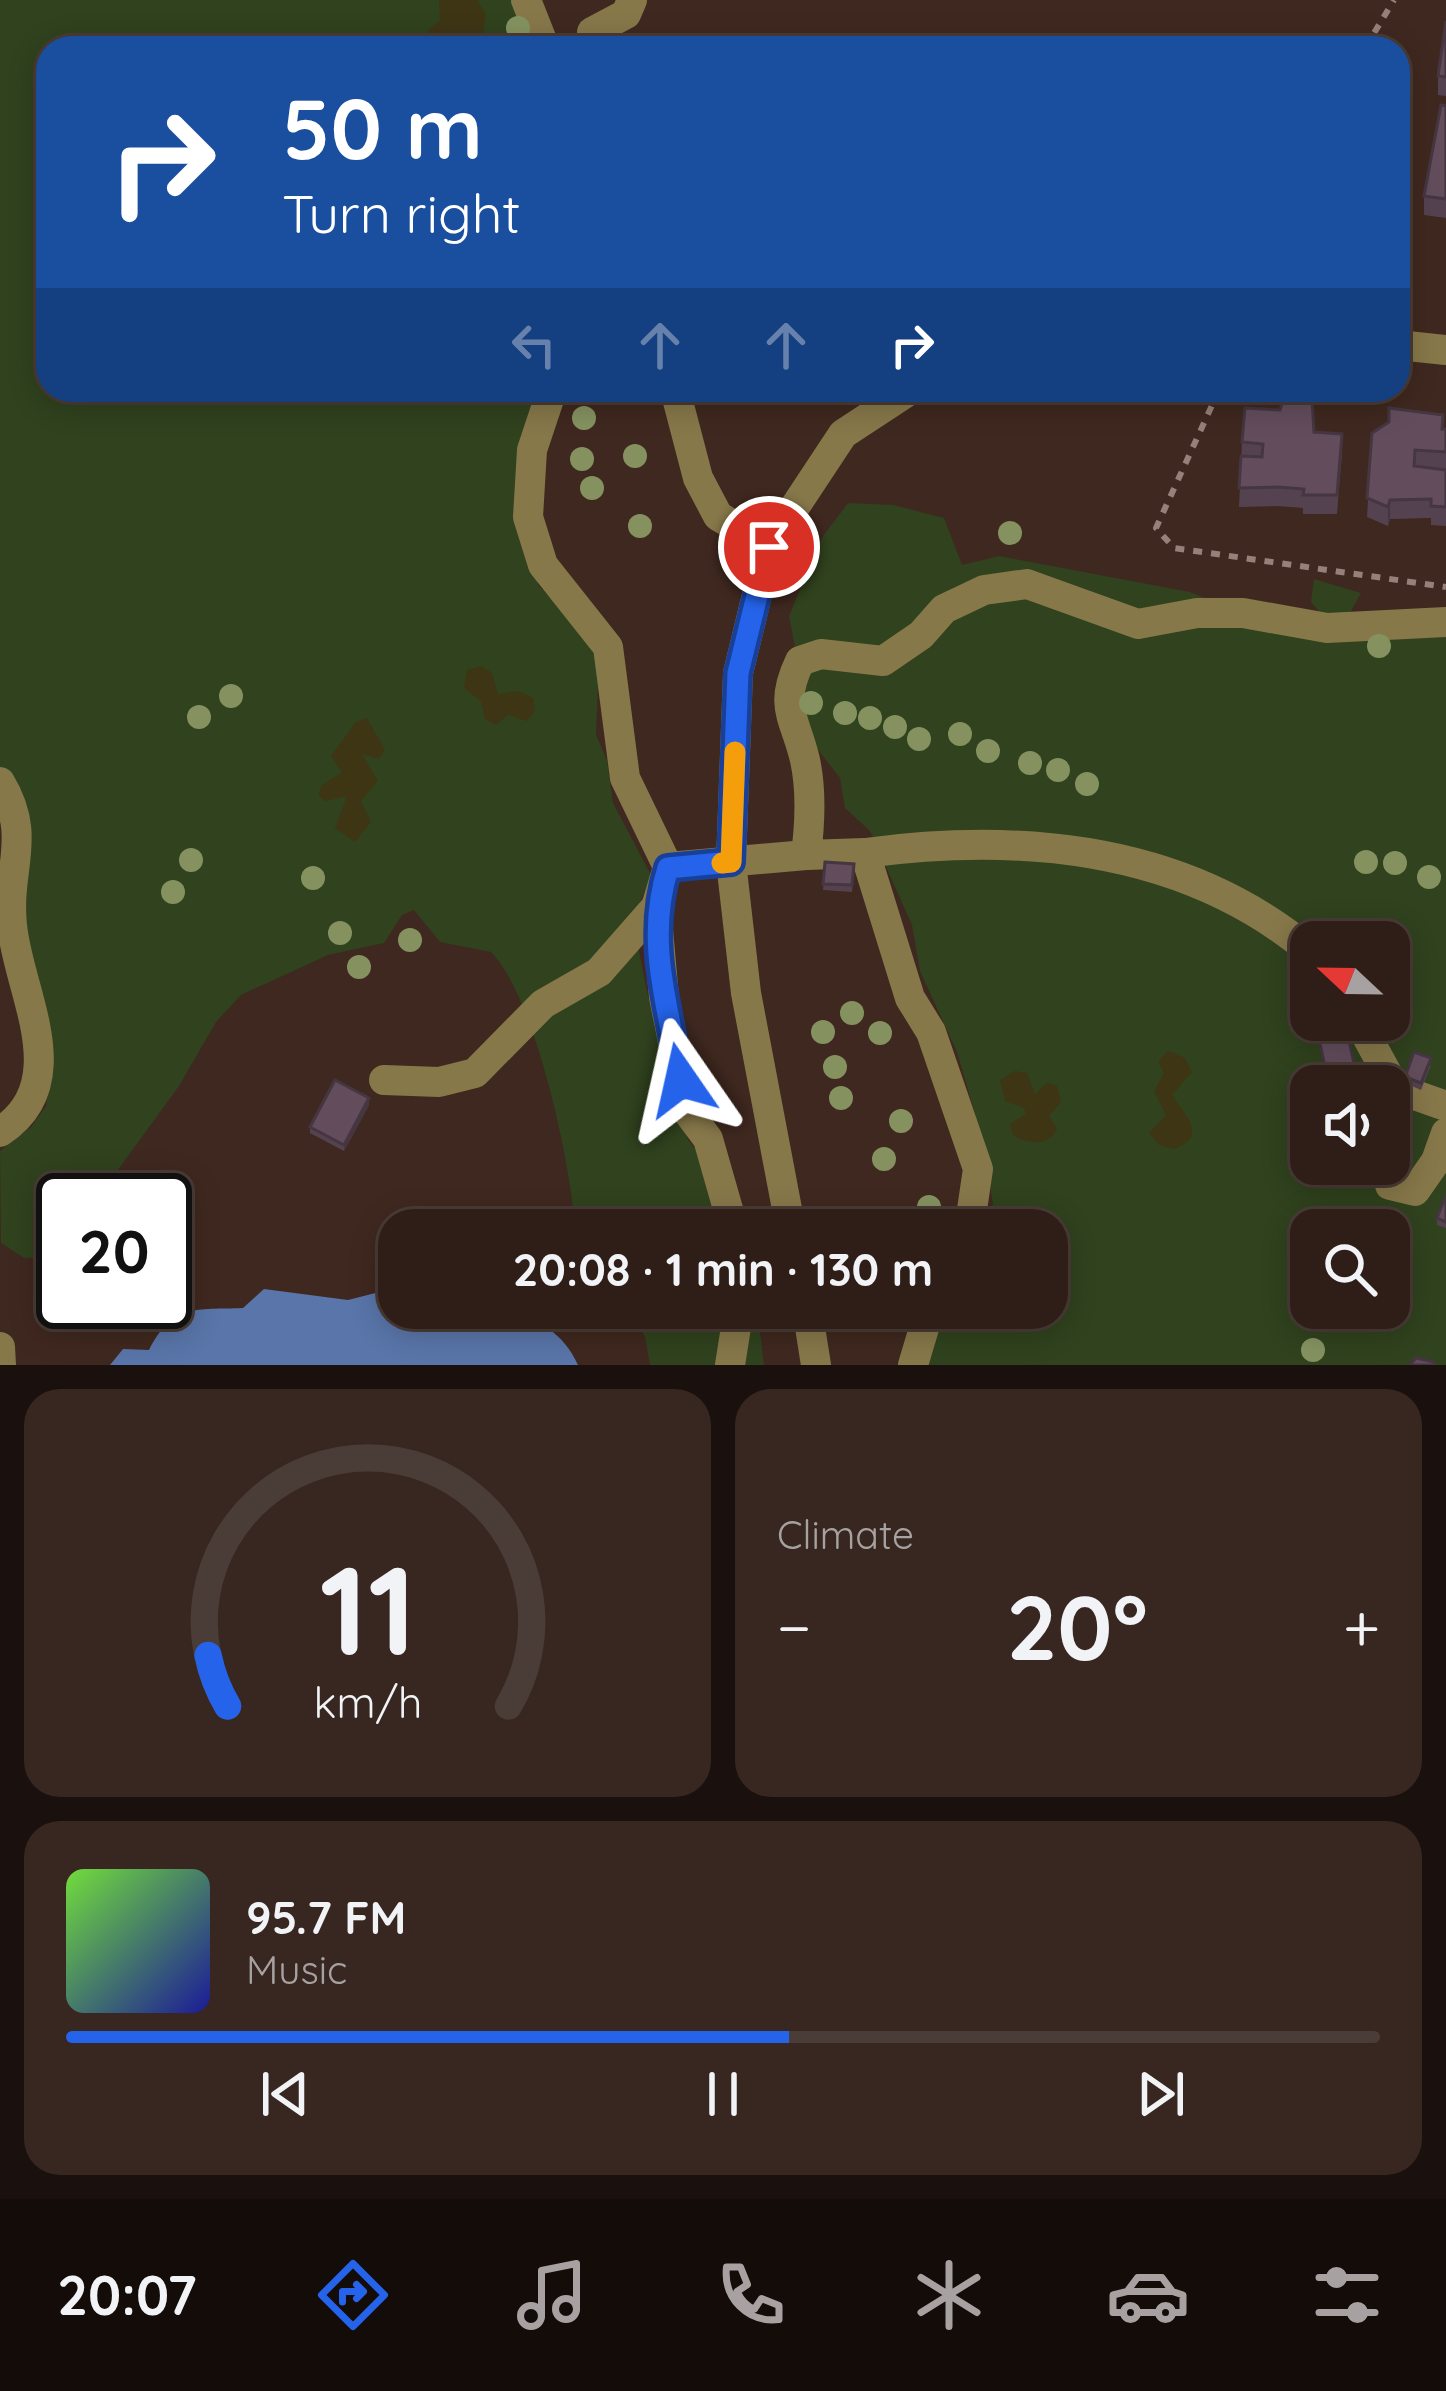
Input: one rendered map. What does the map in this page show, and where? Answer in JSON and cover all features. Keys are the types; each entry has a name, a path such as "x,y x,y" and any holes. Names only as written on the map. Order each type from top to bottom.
{"street":[{"path":"526,0 540,36"},
{"path":"593,36 592,32 626,14 632,0"},
{"path":"1410,346 1446,350"},
{"path":"548,402 532,450 528,517 544,565 608,647 625,778 668,868 656,908 656,949 687,1111 709,1139 728,1209"},
{"path":"678,402 698,478 718,516 769,547"},
{"path":"786,1209 746,993 731,862 738,673 769,547 843,434 892,402"},
{"path":"806,855 811,815 805,760 788,713 788,686 800,661 821,654 883,661 921,635 944,609 984,590 1027,584 1138,625 1197,613 1243,613 1327,628 1446,622"},
{"path":"0,782 14,804 21,835 11,913 38,1032 39,1070 20,1112 0,1132"},
{"path":"668,868 865,854 952,842 1037,845 1134,859 1267,915 1290,934"},
{"path":"865,854 910,998 931,1032 978,1169 972,1209"},
{"path":"384,1081 416,1084 475,1072 543,1004 599,972 656,908"},
{"path":"1410,1093 1446,1106"},
{"path":"1390,1185 1415,1191 1436,1161 1446,1132"},
{"path":"730,1365 736,1329"},
{"path":"810,1329 816,1365"},
{"path":"914,1365 924,1329"},
{"path":"0,1347 1,1365"}],"path":[{"path":"1372,36 1394,0"},
{"path":"1214,402 1156,528 1174,548 1446,587"}],"green space":[{"path":"0,0 516,0 530,36 36,36 36,402 541,402 521,544 539,586 577,625 599,659 596,735 607,760 613,803 651,875 633,920 645,982 670,1093 688,1140 704,1158 722,1209 573,1209 548,1084 507,974 491,952 440,942 414,910 402,915 384,943 328,955 241,995 216,1022 179,1086 116,1173 36,1173 36,1258 24,1258 1,1243 0,1151 31,1127 46,1106 52,1070 23,940 13,785 0,767"},
{"path":"848,503 893,505 944,518 962,565 999,556 1190,592 1294,632 1446,629 1446,1365 924,1365 937,1329 1068,1329 1068,1209 990,1209 983,1141 957,1052 920,971 912,925 870,831 845,808 840,778 798,724 800,674 789,616 823,536"},
{"path":"1314,579 1361,593 1348,616 1322,615 1311,602"},
{"path":"641,1329 760,1329 764,1365 650,1365"}],"sand":[{"path":"439,0 477,0 486,15 483,36 429,36 428,30 440,20"},
{"path":"481,666 492,673 498,694 518,691 533,698 535,711 527,721 508,715 496,725 485,719 481,701 464,688 467,670"},
{"path":"367,718 385,750 379,759 362,754 378,781 361,801 371,822 355,842 335,828 347,796 325,801 318,795 322,785 342,772 331,756 355,723"},
{"path":"1168,1051 1185,1058 1192,1072 1172,1095 1192,1131 1185,1144 1174,1149 1159,1145 1149,1133 1166,1115 1154,1091 1164,1073 1158,1061"},
{"path":"1015,1071 1027,1073 1035,1094 1047,1083 1057,1085 1061,1102 1049,1116 1057,1129 1043,1141 1013,1135 1010,1124 1026,1114 1024,1108 1005,1101 1000,1080"}],"water":[{"path":"264,1289 348,1300 378,1292 378,1329 548,1329 578,1365 110,1365 123,1349 149,1350 163,1329 192,1329 192,1311 243,1308"}],"building":[{"path":"1446,21 1446,77 1438,76"},
{"path":"1441,105 1446,106 1446,199 1424,196"},
{"path":"1283,402 1312,402 1314,432 1342,434 1337,495 1303,495 1304,489 1278,487 1239,488 1241,456 1262,457 1263,444 1242,442 1245,408 1280,410"},
{"path":"1389,408 1443,415 1446,452 1415,450 1414,466 1446,470 1446,507 1431,506 1431,499 1390,500 1388,507 1367,498 1372,433 1389,422"},
{"path":"825,862 854,864 852,885 823,884"},
{"path":"1320,1041 1349,1041 1354,1065 1325,1065"},
{"path":"1414,1052 1431,1058 1421,1083 1410,1079"},
{"path":"335,1080 369,1098 344,1145 310,1127"},
{"path":"1446,1195 1446,1222 1437,1218"},
{"path":"1416,1358 1434,1362 1435,1365 1410,1365"}],"slow traffic":[{"path":"722,863 731,862 735,752"}],"route":[{"path":"681,1080 656,949 656,908 668,868 731,862 738,673 769,547"}]}
